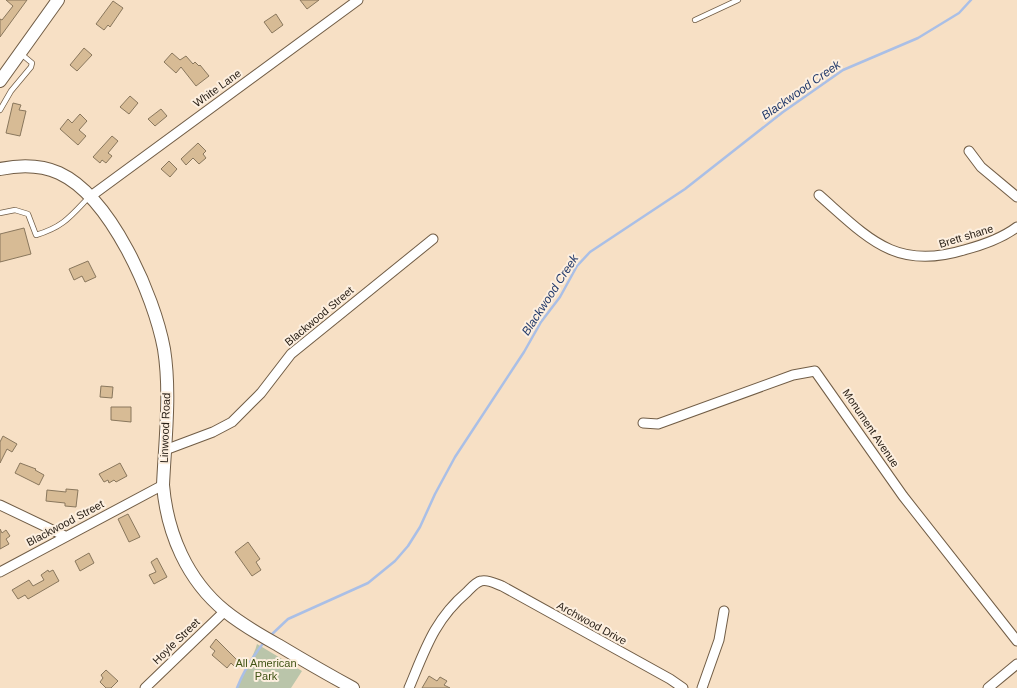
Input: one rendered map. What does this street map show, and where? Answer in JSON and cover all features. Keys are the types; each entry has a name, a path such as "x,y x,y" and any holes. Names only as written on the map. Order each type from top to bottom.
{"main road":[{"path":"0,81 58,0"},
{"name":"Linwood Road","path":"0,169 26,166 51,171 74,182 90,196 105,213 127,252 154,313 164,348 167,377 163,485 170,525 182,556 199,583 225,611 254,631 352,688"}],"street":[{"name":"White Lane","path":"90,196 358,0"},
{"path":"969,151 981,166 1017,197"},
{"name":"Brett shane","path":"820,195 860,232 878,244 889,250 926,258 943,257 1002,237 1017,227"},
{"name":"Blackwood Street","path":"165,450 212,432 232,422 261,393 291,354 433,239"},
{"name":"Monument Avenue","path":"643,423 658,424 794,375 815,371 903,496 1017,641"},
{"name":"Blackwood Street","path":"0,572 163,485"},
{"path":"0,505 65,536"},
{"name":"Archwood Drive","path":"409,688 427,644 443,615 470,588 481,581 488,581 502,586 670,679 683,688"},
{"name":"Hoyle Street","path":"145,688 225,611"},
{"path":"702,688 719,640 724,611"},
{"path":"988,688 1017,664"}],"lane":[{"path":"695,20 738,0"},
{"path":"0,110 11,91 31,67 32,63 20,53"},
{"path":"0,213 15,210 28,214 36,235 53,230 64,222 90,196"}],"green space":[{"name":"All American Park","path":"257,644 302,671 291,688 237,688"}],"building":[{"path":"6,0 27,0 0,37 0,19 2,20 13,6"},
{"path":"300,0 319,0 307,9"},
{"path":"113,1 123,8 110,27 108,25 104,30 96,24"},
{"path":"276,14 283,25 272,33 264,22"},
{"path":"84,48 92,55 77,71 70,65"},
{"path":"172,53 180,60 186,56 193,64 195,62 199,66 200,65 209,76 196,86 181,67 176,73 164,62"},
{"path":"130,96 138,103 129,114 120,107"},
{"path":"13,103 21,105 19,110 26,111 20,136 6,133"},
{"path":"161,109 167,116 155,126 148,119"},
{"path":"80,114 87,121 79,130 86,136 78,145 60,129 68,119 72,123"},
{"path":"112,136 118,141 108,153 112,156 106,163 102,160 100,163 93,157"},
{"path":"198,143 206,151 203,154 206,158 199,164 193,158 186,165 181,159"},
{"path":"169,161 177,169 170,177 161,169"},
{"path":"24,228 31,254 0,262 0,234"},
{"path":"88,261 96,277 85,282 82,276 74,280 69,269"},
{"path":"101,386 113,387 112,398 100,397"},
{"path":"111,407 131,407 131,422 111,420"},
{"path":"3,436 17,444 12,452 7,449 0,463 0,442"},
{"path":"20,463 36,469 35,470 44,475 39,485 15,473"},
{"path":"120,463 127,476 116,482 114,480 109,483 108,480 104,482 99,474"},
{"path":"66,489 78,490 76,507 65,506 65,503 46,501 47,490 66,492"},
{"path":"128,514 140,537 129,542 118,519"},
{"path":"0,529 2,533 6,530 10,536 6,539 9,544 0,549"},
{"path":"248,542 260,559 256,562 261,570 252,576 235,552"},
{"path":"89,553 94,563 80,571 75,561"},
{"path":"157,558 167,577 154,584 149,575 156,572 151,562"},
{"path":"48,570 49,572 53,570 59,581 28,599 25,595 18,599 12,590 29,580 33,586 44,580 41,575"},
{"path":"216,639 238,661 234,666 231,663 227,668 212,655 215,651 210,647"},
{"path":"106,670 118,681 111,688 106,688 100,682 103,678 101,675"},
{"path":"429,676 437,681 440,677 447,681 444,685 450,688 422,688"}],"waterway":[{"name":"Blackwood Creek","path":"270,636 288,619 368,583 395,561 408,546 420,527 435,494 455,457 524,352 541,322 560,297 577,266 590,252 685,189 783,112 843,70 918,38 959,13 971,0"},
{"name":"Blackwood Creek","path":"237,688 249,663 265,641"}]}
